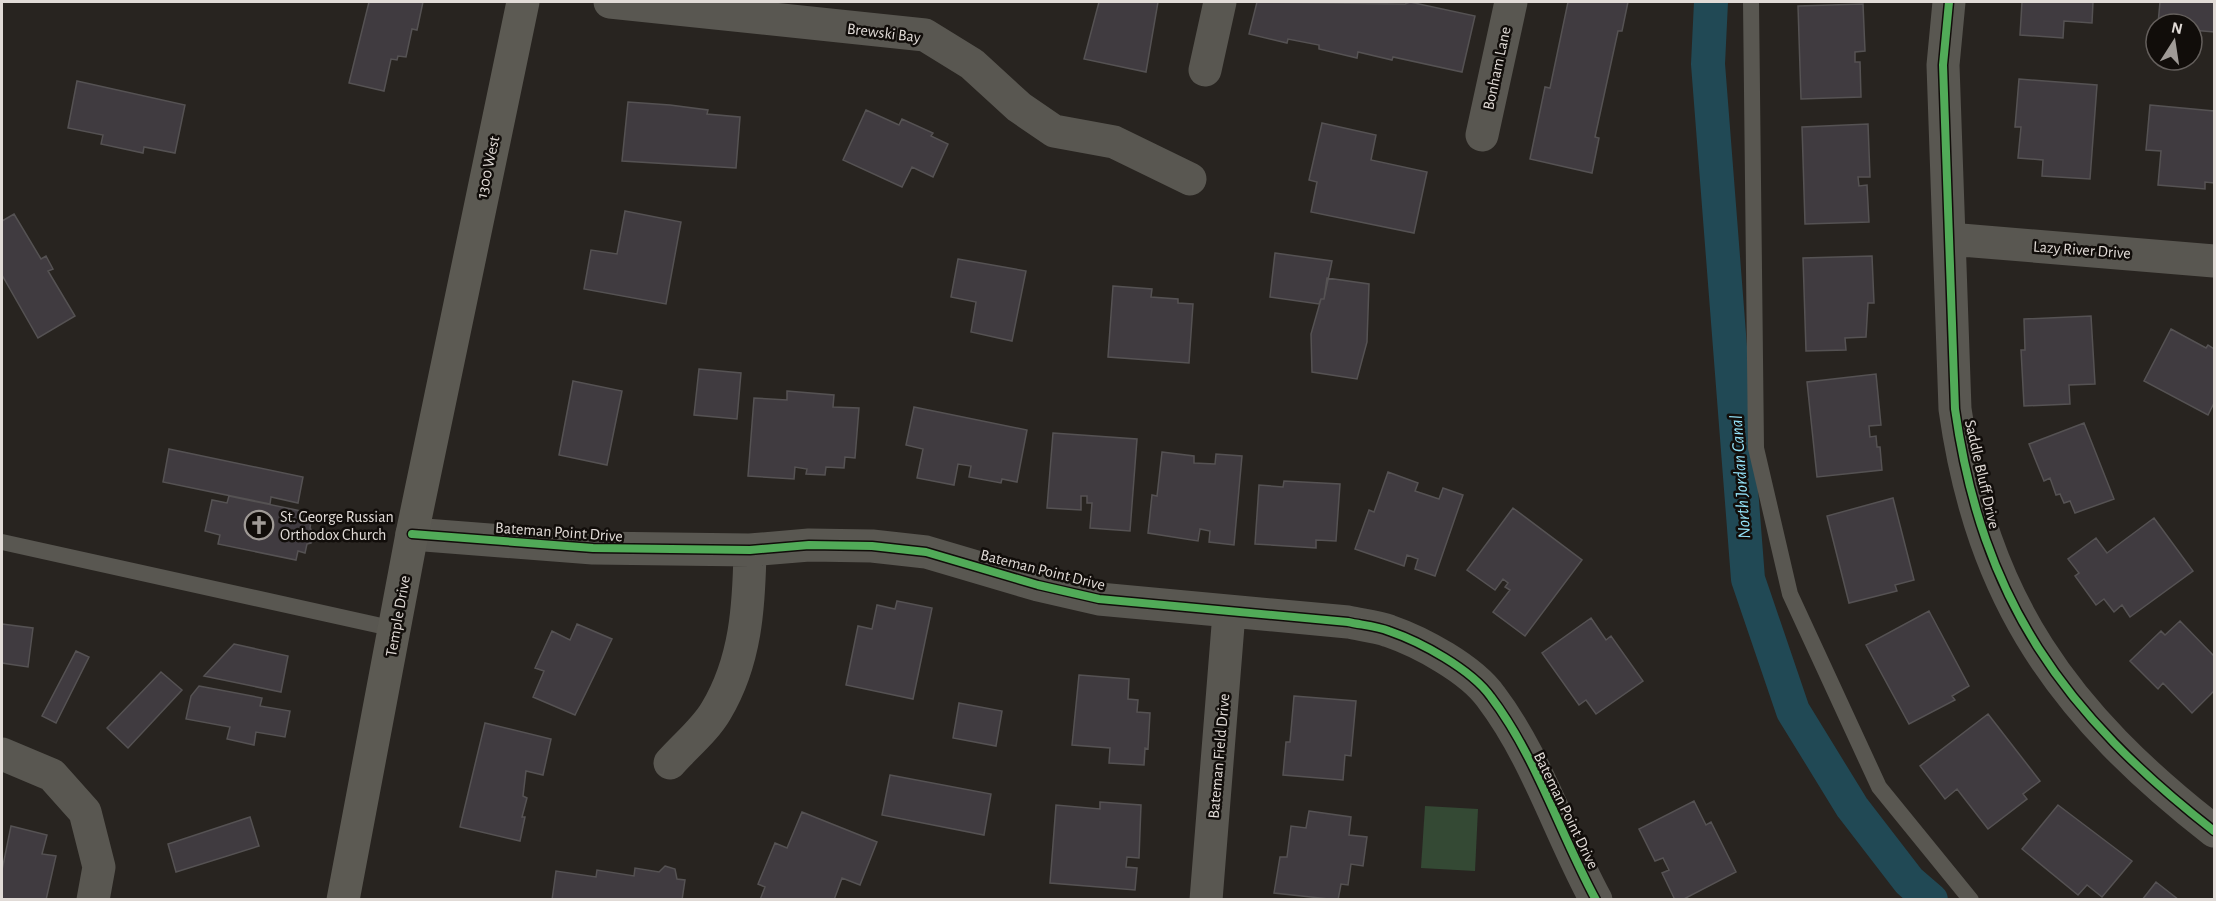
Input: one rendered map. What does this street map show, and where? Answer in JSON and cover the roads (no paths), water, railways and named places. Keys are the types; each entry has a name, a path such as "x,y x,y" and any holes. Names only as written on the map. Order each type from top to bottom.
{"main road":[{"name":"1300 West","path":"453,332 523,2"},
{"name":"Temple Drive","path":"343,900 412,534 453,332"}],"street":[{"name":"Brewski Bay","path":"610,2 925,35 972,64 1018,107 1054,131 1114,142 1190,178"},
{"path":"1205,70 1220,2"},
{"name":"Bonham Lane","path":"1482,135 1511,2"},
{"name":"Saddle Bluff Drive","path":"1949,2 1943,65 1955,409 1960,450 1980,525 2007,595 2045,661 2093,721 2129,760 2214,831"},
{"name":"Lazy River Drive","path":"1948,239 2214,261"},
{"name":"Bateman Point Drive","path":"412,534 593,548 750,550 830,545 872,546 926,552 1038,585 1099,599 1229,613 1348,622 1387,630 1425,647 1458,668 1490,695 1519,741 1596,900"},
{"path":"670,763 715,713 729,685 742,647 748,614 750,550"},
{"name":"Bateman Field Drive","path":"1206,900 1229,613"},
{"path":"2,754 52,775 85,812 99,867 93,900"}],"lane":[{"path":"1751,2 1756,448 1790,594 1879,787 1971,900"},
{"path":"2,542 395,629"}],"waterway":[{"name":"North Jordan Canal","path":"1711,2 1708,64 1748,579 1793,711 1852,807 1909,881 1931,900"}],"place":[{"name":"St. George Russian Orthodox Church","path":"259,525"}]}
